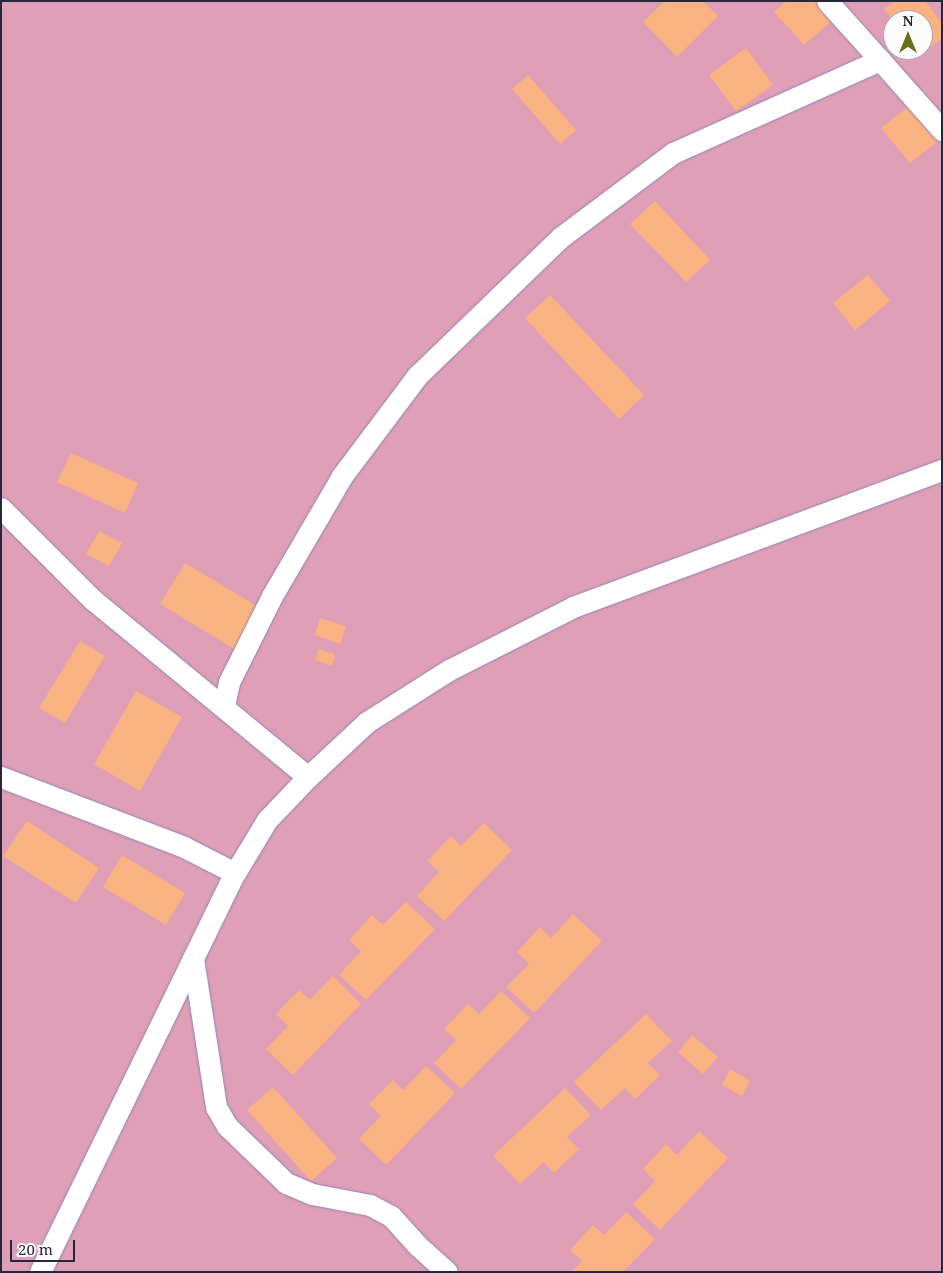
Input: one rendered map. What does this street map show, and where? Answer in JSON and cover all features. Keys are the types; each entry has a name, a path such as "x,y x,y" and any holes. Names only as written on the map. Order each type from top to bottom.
{"street":[{"path":"827,1 942,130"},
{"path":"224,706 228,682 272,596 342,476 417,376 561,237 672,153 880,60"},
{"path":"40,1272 235,873 267,820 308,777 367,722 449,670 573,608 942,470"},
{"path":"1,508 92,599 308,777"},
{"path":"1,777 184,847 235,873"},
{"path":"193,958 216,1107 227,1126 286,1183 312,1194 370,1205 391,1216 417,1245 447,1272"}],"shaded area":[{"path":"1,1 942,1 942,1272 1,1272"}],"building":[{"path":"665,1 703,1 718,16 677,57 643,22"},
{"path":"786,1 820,1 835,18 804,45 774,12"},
{"path":"895,1 925,1 932,10 885,10"},
{"path":"933,11 942,23 942,38 933,45"},
{"path":"746,48 773,85 736,111 709,75"},
{"path":"528,75 576,130 560,144 512,89"},
{"path":"913,103 942,138 910,163 881,128"},
{"path":"655,201 710,260 686,282 630,224"},
{"path":"868,275 890,301 855,330 833,303"},
{"path":"550,295 644,395 619,419 525,318"},
{"path":"71,453 138,483 125,513 57,482"},
{"path":"99,531 122,543 109,566 86,554"},
{"path":"185,563 262,609 236,650 160,604"},
{"path":"320,618 346,626 340,644 315,635"},
{"path":"80,641 105,656 65,723 39,708"},
{"path":"318,649 335,654 332,666 315,660"},
{"path":"136,691 182,717 140,791 94,764"},
{"path":"27,821 99,868 76,903 3,856"},
{"path":"484,823 512,850 444,921 417,896 439,872 427,861 451,836 461,846"},
{"path":"122,855 185,893 166,925 103,887"},
{"path":"406,902 435,929 366,1000 339,975 361,951 349,940 372,915 383,925"},
{"path":"573,914 602,941 534,1013 506,987 529,964 517,952 540,927 551,938"},
{"path":"333,976 361,1004 293,1075 266,1049 288,1026 276,1014 299,990 310,1000"},
{"path":"501,991 530,1018 461,1089 434,1063 456,1040 444,1029 468,1004 479,1014"},
{"path":"646,1014 672,1041 648,1063 660,1075 635,1099 625,1088 601,1110 574,1082"},
{"path":"692,1035 718,1057 703,1074 678,1052"},
{"path":"426,1066 455,1093 386,1165 359,1139 381,1116 369,1104 393,1080 403,1090"},
{"path":"730,1069 750,1081 742,1096 722,1085"},
{"path":"273,1087 337,1158 311,1181 247,1110"},
{"path":"565,1088 591,1115 567,1137 579,1149 554,1173 544,1162 520,1184 493,1156"},
{"path":"699,1131 728,1158 660,1230 633,1204 655,1181 643,1169 666,1144 677,1155"},
{"path":"626,1212 655,1239 623,1272 571,1272 582,1261 570,1250 593,1225 604,1235"}]}
